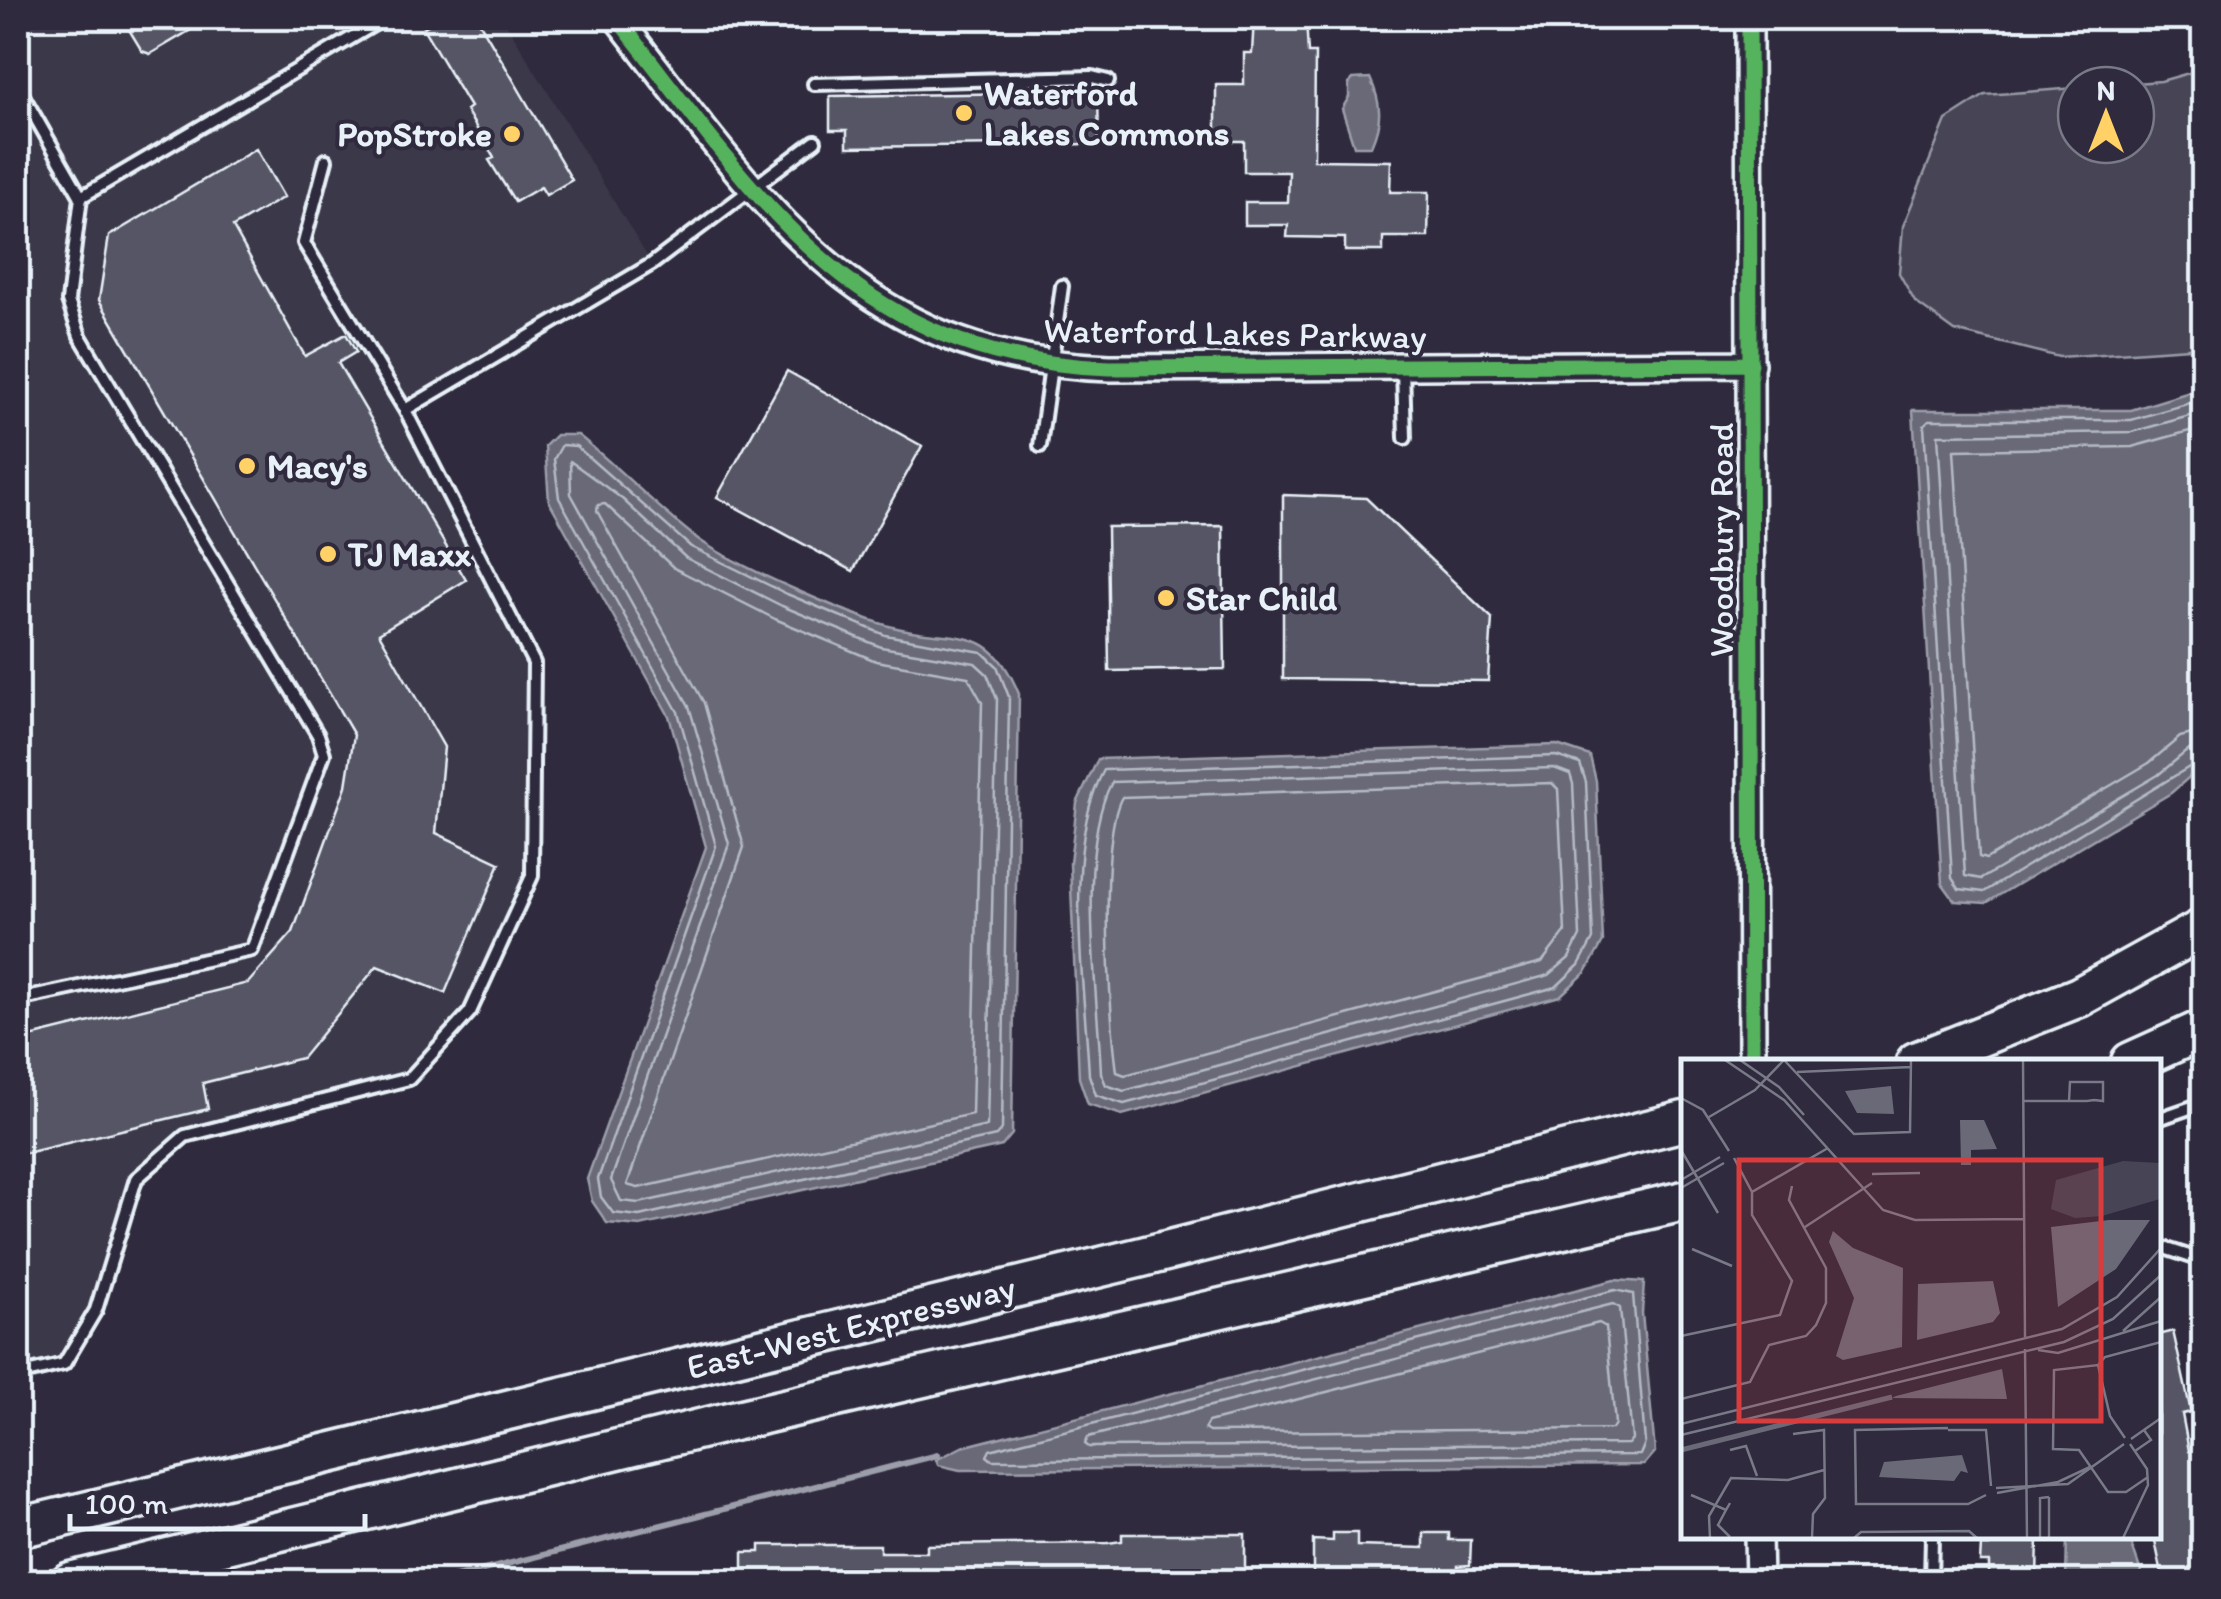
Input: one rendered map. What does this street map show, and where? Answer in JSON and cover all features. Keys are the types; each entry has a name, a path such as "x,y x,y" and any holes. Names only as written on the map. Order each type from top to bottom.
{"highway":[{"path":"1924,1059 2064,1004 2204,928"},
{"path":"2138,1059 2204,1029"},
{"name":"East-West Expressway","path":"18,1528 1138,1258 1681,1122"},
{"name":"East-West Expressway","path":"70,1582 714,1426 1681,1203"}],"street":[{"name":"Waterford Lakes Parkway","path":"616,18 752,188 822,262 880,304 964,343 1053,364 1751,364"},
{"name":"Woodbury Road","path":"1749,18 1752,1056"},
{"path":"1758,1539 1759,1582"}],"lane":[{"path":"80,197 385,18"},
{"path":"814,84 1092,76 1108,81"},
{"path":"18,88 80,197 68,300 80,336 318,735 324,754 252,950 18,1000"},
{"path":"405,410 652,264 815,140"},
{"path":"18,1375 64,1364 96,1310 136,1179 185,1136 409,1079 470,1012 532,876 534,664 405,410 304,243 326,160"},
{"path":"1040,446 1062,286"},
{"path":"1403,367 1405,438"},
{"path":"2161,1118 2204,1103"},
{"path":"2161,1247 2204,1260"},
{"path":"1931,1582 1932,1539"}],"shaded area":[{"path":"18,18 503,18 652,264 405,410 534,663 532,876 470,1012 409,1079 185,1136 136,1179 96,1310 64,1364 18,1375"},
{"path":"2203,69 2203,347 2059,357 1955,331 1915,302 1899,273 1903,226 1946,120 1985,95 2056,90 2056,165 2156,165 2156,81"}],"water":[{"path":"1370,78 1377,96 1377,128 1371,146 1354,146 1342,109 1353,79"},
{"path":"2203,388 2203,765 2171,793 1986,903 1955,901 1942,883 1913,410 2131,410"},
{"path":"556,435 578,435 679,524 733,560 869,620 982,644 1007,670 1019,694 1012,1134 1002,1146 640,1226 607,1223 592,1201 587,1179 706,847 669,716 549,501 545,446"},
{"path":"1557,745 1590,756 1596,781 1603,942 1586,972 1560,996 1122,1115 1088,1104 1079,1078 1070,863 1077,803 1098,759"},
{"path":"1614,1280 1644,1282 1642,1313 1655,1452 1644,1465 960,1470 938,1465 936,1460 962,1447"},
{"path":"2067,1539 2130,1539 2144,1581 2066,1581"}],"building":[{"path":"122,18 211,18 150,54 142,51"},
{"name":"PopStroke","path":"439,18 477,18 572,180 546,195 541,187 515,202 489,160 494,158 466,110 470,107 423,28"},
{"path":"1254,18 1306,18 1308,53 1315,53 1314,160 1391,161 1390,192 1429,192 1428,237 1383,237 1383,251 1345,251 1345,238 1287,237 1288,225 1245,225 1245,202 1288,202 1289,172 1244,172 1244,141 1216,141 1216,85 1244,85 1244,53 1252,53"},
{"name":"Waterford Lakes Commons","path":"1098,92 1099,144 847,147 847,130 830,130 830,96"},
{"path":"256,149 284,197 233,227 305,356 346,334 356,352 338,363 466,580 379,633 444,747 436,833 500,863 445,993 377,966 302,1058 203,1083 208,1109 18,1155 18,1040 248,983 293,932 346,786 354,735 99,300 109,236"},
{"path":"787,371 922,446 853,571 717,497"},
{"path":"1283,495 1366,498 1492,618 1488,681 1283,679"},
{"name":"Star Child","path":"1223,526 1225,669 1109,671 1107,527"},
{"path":"2173,1331 2191,1412 2182,1414 2189,1451 2199,1449 2204,1468 2204,1576 2177,1582 2163,1579 2155,1539 2161,1539 2161,1334"},
{"path":"1333,1533 1357,1533 1357,1546 1424,1548 1424,1533 1449,1533 1449,1540 1471,1540 1470,1565 1458,1566 1458,1582 1313,1582 1313,1540 1333,1541"},
{"path":"1122,1534 1245,1534 1245,1582 743,1582 743,1552 760,1552 760,1545 880,1545 880,1552 927,1552 927,1545 1108,1543 1122,1541"},
{"path":"1989,1539 2038,1539 2037,1578 1989,1577 1989,1562 1980,1562 1981,1546 1989,1546"}],"waterway":[{"path":"436,1582 938,1455"}],"cycle path":[{"path":"617,18 718,148 768,206 821,258 879,301 945,335 1021,358 1110,368 1751,364"},
{"path":"1749,18 1752,1059"}],"place":[{"name":"Waterford Lakes Commons","path":"964,113"},
{"name":"PopStroke","path":"512,134"},
{"name":"Macy's","path":"247,466"},
{"name":"TJ Maxx","path":"328,554"},
{"name":"Star Child","path":"1166,598"}]}
